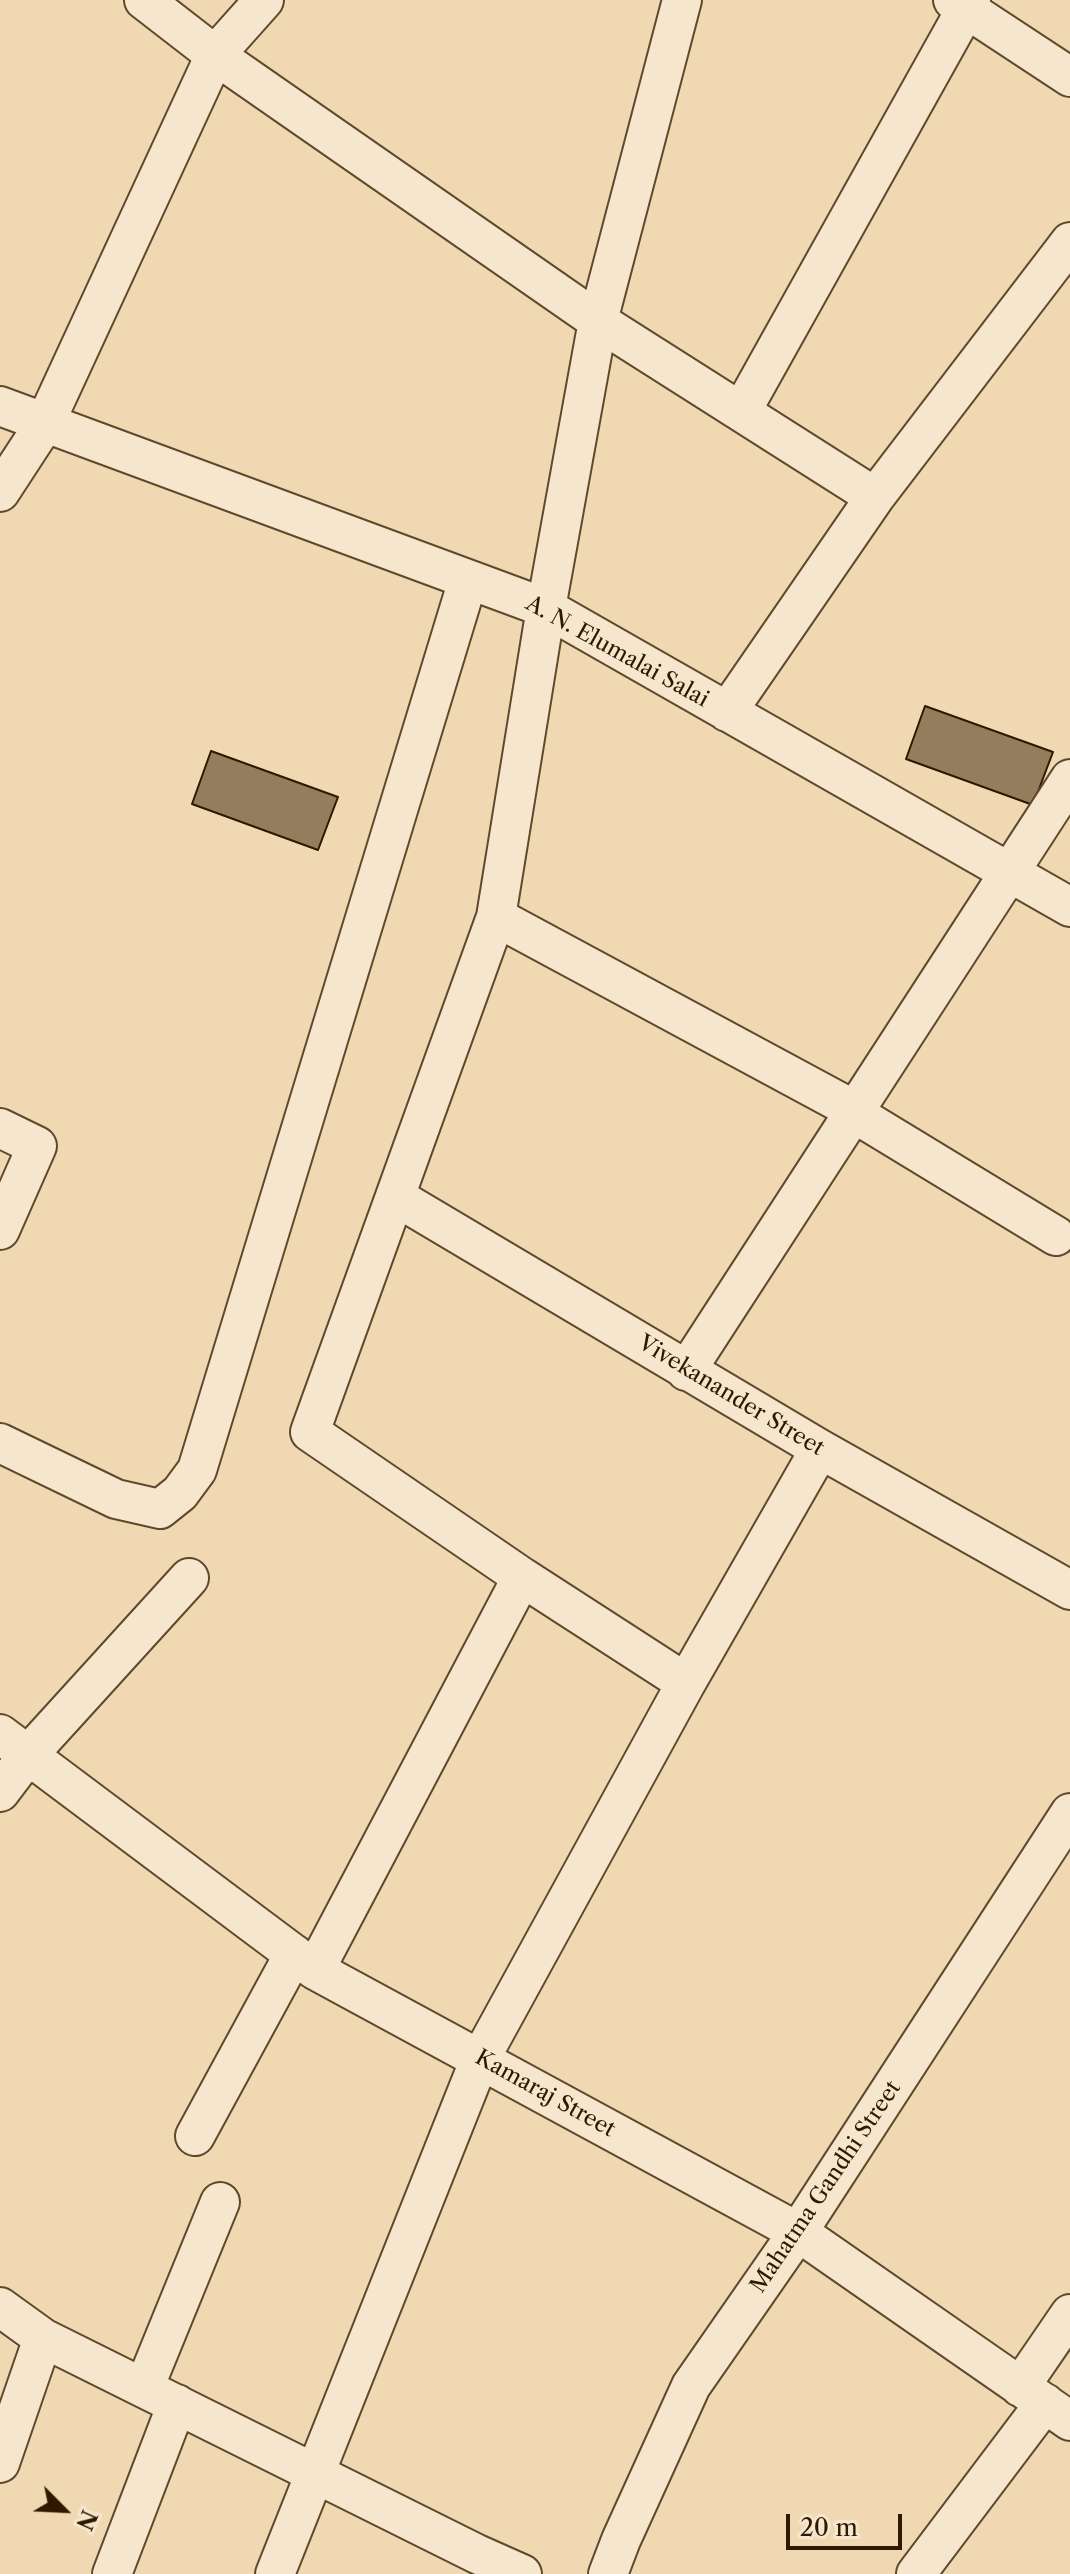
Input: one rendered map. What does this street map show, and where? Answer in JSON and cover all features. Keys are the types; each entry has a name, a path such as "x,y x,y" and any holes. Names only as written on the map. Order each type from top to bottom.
{"street":[{"path":"144,0 215,55 598,321 875,497"},
{"path":"0,492 45,423 215,55 264,0"},
{"path":"682,0 598,321 546,608 496,917 310,1432 522,1577 686,1683"},
{"path":"741,412 963,3 1070,77"},
{"path":"727,712 875,497 1070,242"},
{"name":"A. N. Elumalai Salai","path":"0,406 546,608 1070,907"},
{"path":"0,1443 116,1499 160,1509 180,1493 197,1470 468,580"},
{"path":"686,1371 1070,779"},
{"path":"496,917 856,1111 857,1115 1056,1236"},
{"path":"0,1128 37,1146 0,1230"},
{"name":"Vivekanander Street","path":"396,1197 686,1371 1070,1590"},
{"path":"275,2574 480,2059 686,1683 820,1449"},
{"path":"195,2136 304,1962 522,1577"},
{"path":"0,1792 14,1744 189,1578"},
{"name":"Kamaraj Street","path":"14,1744 304,1962 798,2232 1045,2404"},
{"name":"Mahatma Gandhi Street","path":"608,2574 691,2386 798,2232 1070,1813"},
{"path":"112,2574 160,2396 220,2202"},
{"path":"0,2307 43,2338 315,2472 472,2564 522,2574"},
{"path":"916,2574 1045,2404 1070,2314"},
{"path":"0,2463 43,2338"}],"building":[{"path":"925,706 1053,752 1033,805 906,759"},
{"path":"211,751 338,797 318,850 192,804"}]}
